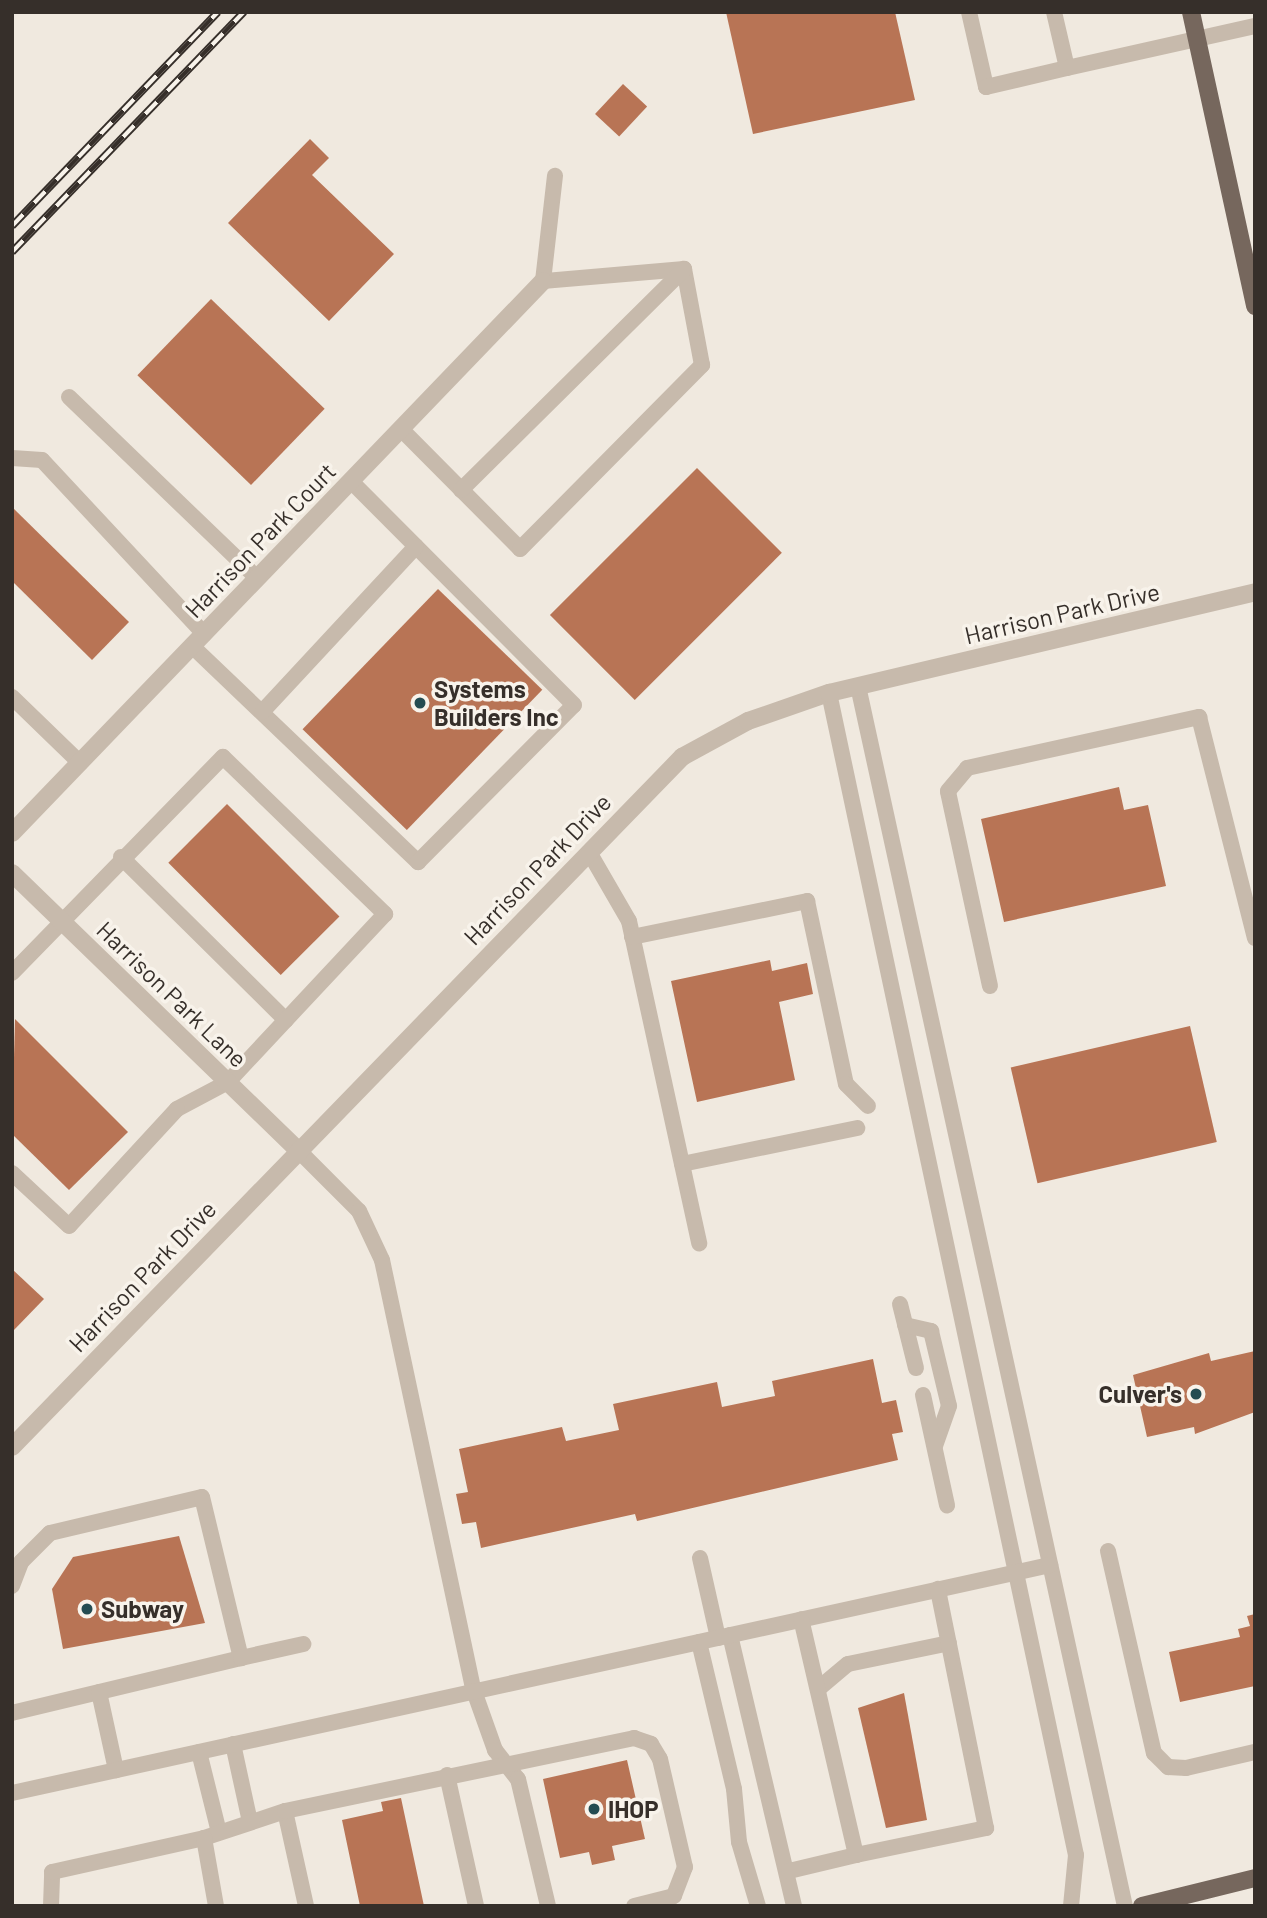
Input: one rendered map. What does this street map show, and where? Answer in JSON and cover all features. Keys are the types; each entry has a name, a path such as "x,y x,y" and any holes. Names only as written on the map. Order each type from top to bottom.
{"main road":[{"path":"1191,12 1255,306"},
{"path":"1142,1906 1255,1878"}],"street":[{"name":"Harrison Park Court","path":"12,833 543,281"},
{"name":"Harrison Park Drive","path":"12,1447 682,757 748,721 829,692 1255,592"},
{"name":"Harrison Park Lane","path":"12,873 298,1150"}],"lane":[{"path":"969,12 986,87 1255,26"},
{"path":"1054,12 1067,68"},
{"path":"555,176 543,281 684,269"},
{"path":"401,429 520,549 702,365 684,269"},
{"path":"461,489 684,269"},
{"path":"69,397 257,578"},
{"path":"12,458 42,460 262,712 418,862 574,705 351,481"},
{"path":"262,712 416,546"},
{"path":"858,686 1125,1906"},
{"path":"829,692 1013,1573 1076,1855 1071,1906"},
{"path":"16,709 80,763"},
{"path":"990,986 948,791 967,768 1199,717 1255,938"},
{"path":"12,973 60,918 223,757 385,914 228,1082 177,1109 69,1226 12,1173"},
{"path":"589,852 632,937 699,1243"},
{"path":"121,857 286,1020"},
{"path":"632,937 807,901 846,1084 868,1106"},
{"path":"682,1164 857,1128"},
{"path":"298,1150 359,1211 382,1259 474,1691 503,1763 518,1779 548,1906"},
{"path":"900,1304 916,1368"},
{"path":"905,1325 931,1331 949,1406 936,1446"},
{"path":"923,1395 947,1505"},
{"path":"12,1586 17,1559 50,1533 202,1497 241,1658"},
{"path":"1108,1551 1154,1753 1168,1767 1186,1768 1255,1752"},
{"path":"700,1558 789,1871 793,1906"},
{"path":"12,1793 1050,1564"},
{"path":"789,1871 986,1828 938,1589"},
{"path":"801,1619 856,1856"},
{"path":"699,1642 734,1789 739,1842 758,1906"},
{"path":"818,1689 848,1664 949,1643"},
{"path":"12,1713 303,1644"},
{"path":"99,1692 116,1770"},
{"path":"51,1906 52,1872 211,1835 285,1811 503,1763 634,1738 651,1744 685,1867 674,1896 634,1906"},
{"path":"233,1744 250,1822"},
{"path":"199,1752 211,1835 216,1906"},
{"path":"447,1775 476,1906"},
{"path":"285,1811 306,1906"}],"building":[{"path":"726,12 895,12 915,100 753,134"},
{"path":"623,84 647,107 619,136 595,114"},
{"path":"310,139 329,158 312,175 394,254 329,321 228,223"},
{"path":"211,299 325,409 251,485 137,375"},
{"path":"697,468 782,553 635,700 550,615"},
{"path":"12,507 129,622 92,660 12,581"},
{"path":"438,589 542,690 407,830 303,729"},
{"path":"1119,787 1124,810 1148,805 1166,886 1004,922 981,819"},
{"path":"227,804 339,916 281,975 168,863"},
{"path":"770,960 772,971 807,963 813,994 779,1002 795,1080 697,1102 671,981"},
{"path":"15,1019 128,1132 69,1190 12,1134"},
{"path":"1190,1026 1217,1142 1037,1183 1011,1067"},
{"path":"12,1269 44,1299 12,1332"},
{"name":"Culver's","path":"1255,1351 1255,1412 1195,1434 1194,1427 1147,1437 1133,1375 1209,1353 1211,1361"},
{"path":"873,1359 882,1403 896,1400 903,1432 892,1434 898,1460 637,1521 635,1514 481,1548 476,1522 462,1524 456,1494 468,1492 459,1449 562,1427 566,1441 619,1430 613,1404 717,1382 722,1407 775,1396 772,1381"},
{"path":"179,1536 205,1623 63,1649 52,1589 73,1557"},
{"path":"1255,1614 1255,1686 1180,1702 1169,1652 1240,1637 1238,1629 1250,1626 1247,1616"},
{"path":"904,1693 927,1820 886,1828 858,1708"},
{"name":"IHOP","path":"627,1760 645,1839 612,1846 615,1860 592,1865 589,1852 560,1858 543,1779"},
{"path":"401,1798 424,1906 360,1906 342,1820 383,1811 381,1802"}],"railway":[{"path":"12,226 218,12"},
{"path":"12,252 244,12"}],"place":[{"name":"Systems Builders Inc","path":"420,703"},
{"name":"Culver's","path":"1196,1394"},
{"name":"Subway","path":"87,1609"},
{"name":"IHOP","path":"594,1809"}]}
